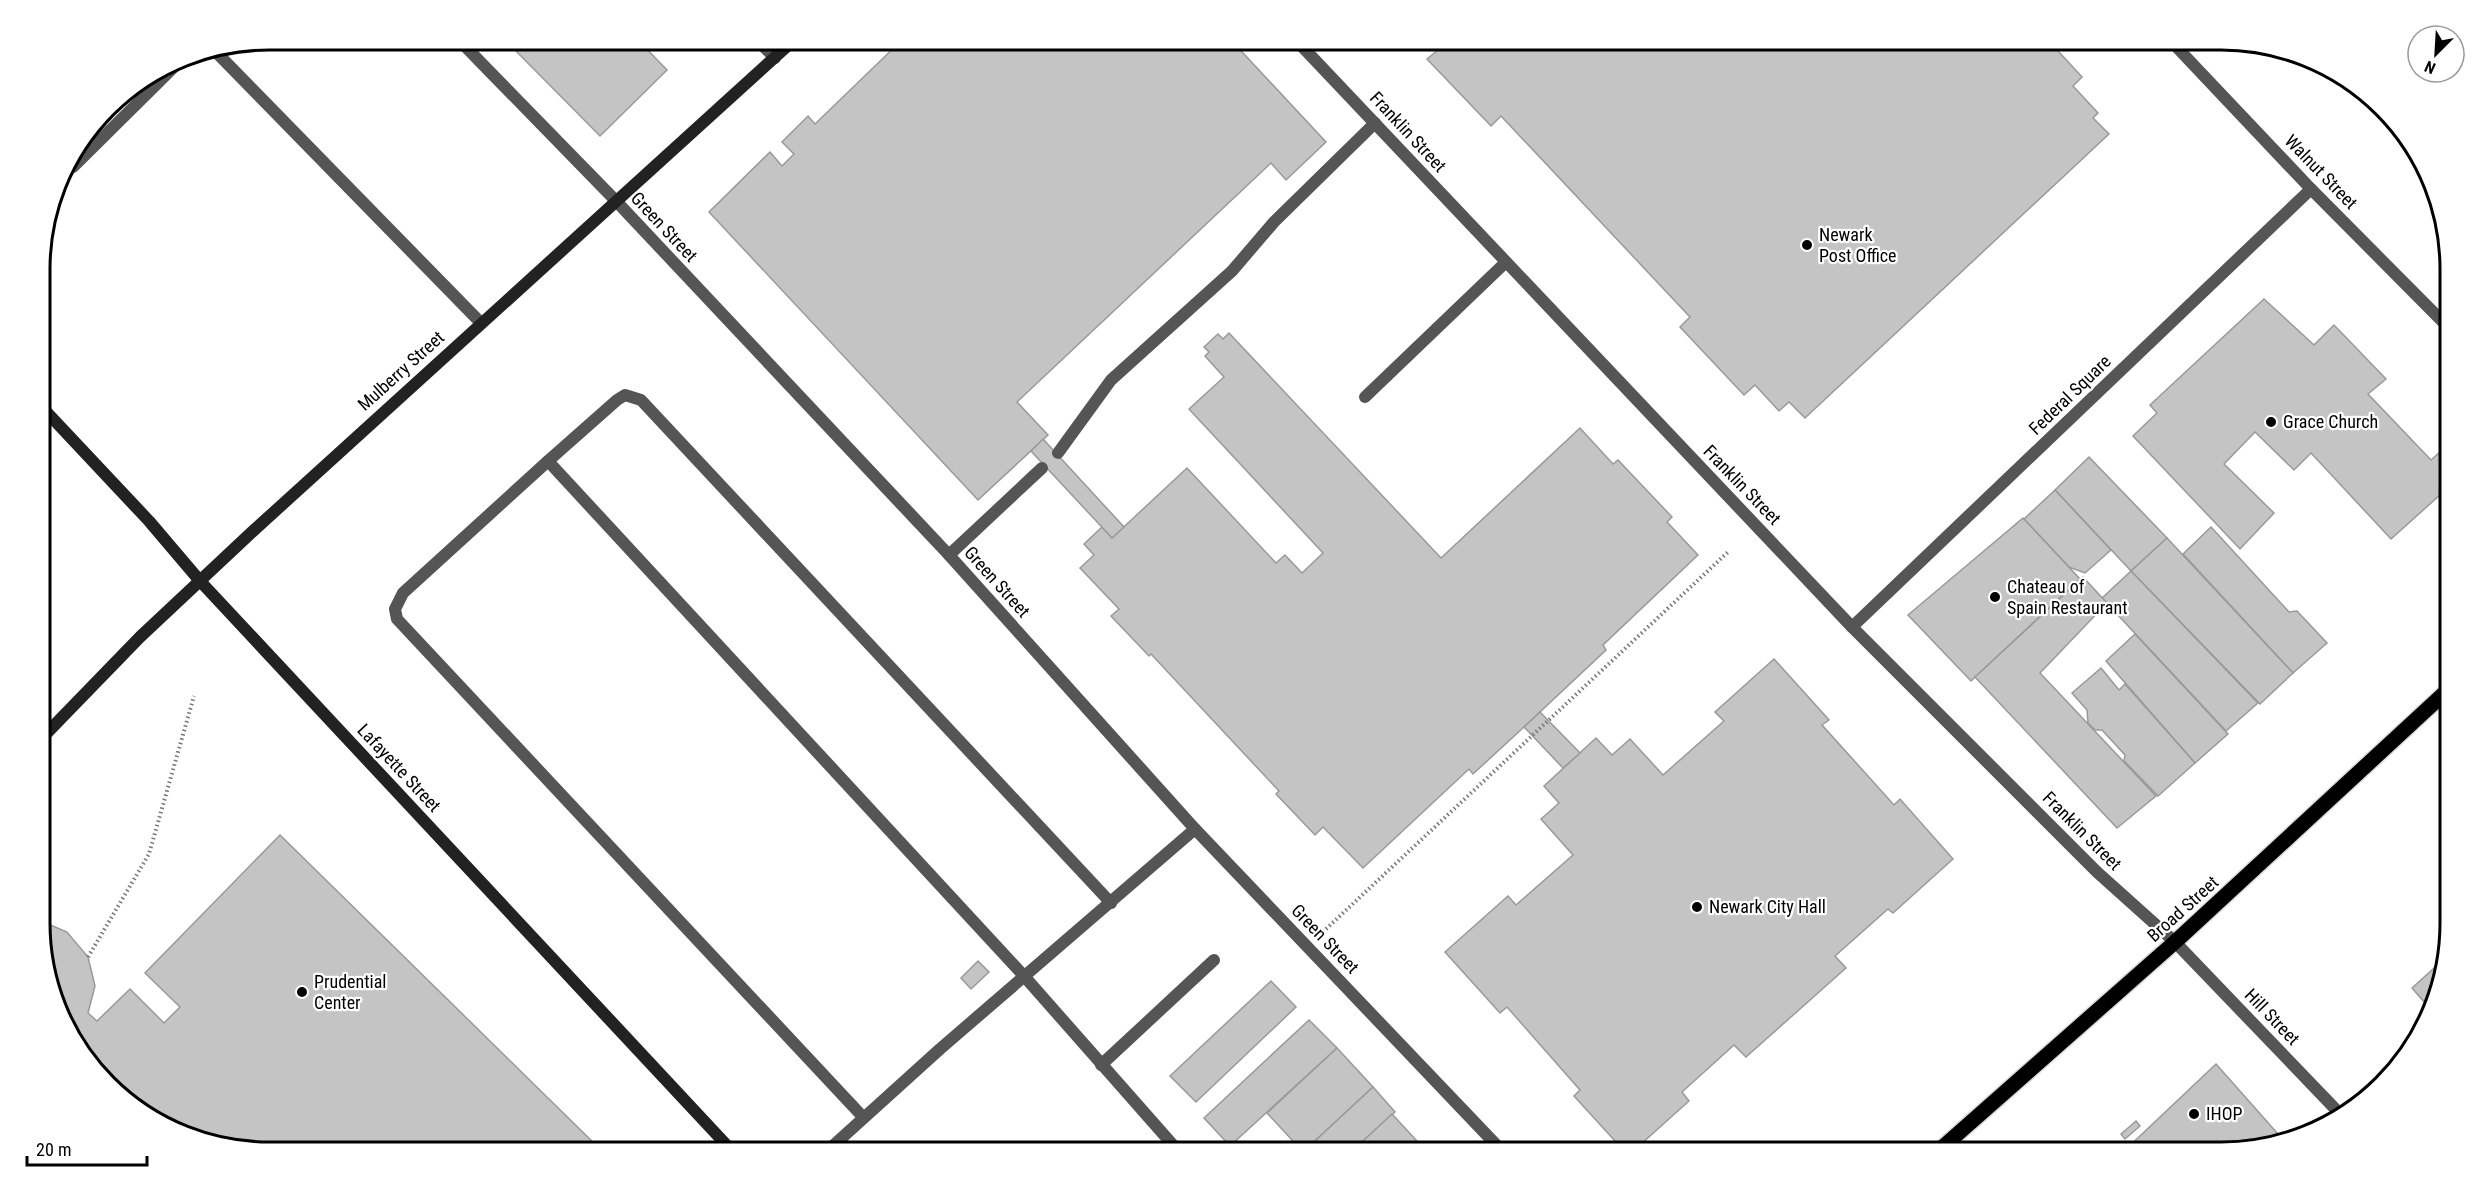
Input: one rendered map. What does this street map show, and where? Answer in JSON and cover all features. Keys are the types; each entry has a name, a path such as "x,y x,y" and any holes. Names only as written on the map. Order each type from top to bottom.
{"main road":[{"name":"Broad Street","path":"1948,1142 2175,942 2440,697"}],"street":[{"name":"Green Street","path":"469,50 616,202 949,555 1195,829 1494,1142"},
{"path":"768,50 775,57"},
{"name":"Mulberry Street","path":"50,729 200,581 783,50"},
{"name":"Franklin Street","path":"1305,50 1852,627 2097,872 2175,942"},
{"name":"Walnut Street","path":"2179,50 2311,189 2440,319"},
{"path":"219,55 481,323"},
{"path":"76,164 166,75"},
{"path":"1058,453 1111,380 1232,271 1274,222 1375,123"},
{"name":"Federal Square","path":"1852,627 2311,189"},
{"path":"1365,397 1506,262"},
{"path":"863,1117 397,619 395,609 403,593 617,400 625,395 641,400 1111,903"},
{"name":"Lafayette Street","path":"50,416 149,521 200,581 724,1142"},
{"path":"548,461 1024,976 1170,1142"},
{"path":"949,555 1042,468"},
{"path":"837,1142 1195,829"},
{"name":"Hill Street","path":"2175,942 2336,1110"},
{"path":"1101,1065 1214,960"}],"path":[{"path":"1307,946 1728,552"},
{"path":"88,957 149,854 194,696"}],"building":[{"path":"515,50 648,50 667,70 600,136"},
{"path":"892,50 1240,50 1326,142 1286,180 1271,163 1017,402 1048,435 978,500 709,212 770,152 782,166 794,154 782,142 808,116 815,124"},
{"name":"Newark Post Office","path":"1438,50 2057,50 2082,77 2073,86 2098,113 2093,118 2109,134 1805,418 1789,402 1779,411 1755,385 1744,395 1680,327 1690,317 1501,116 1491,126 1427,59"},
{"name":"Grace Church","path":"2264,299 2314,345 2334,325 2386,379 2368,394 2431,460 2440,452 2440,495 2391,539 2311,453 2294,470 2255,432 2224,464 2274,513 2240,549 2133,436 2157,413 2150,405"},
{"path":"1229,333 1441,558 1580,428 1613,464 1618,460 1672,517 1667,522 1698,555 1603,645 1606,650 1524,727 1473,774 1469,769 1363,868 1323,827 1315,835 1276,794 1279,791 1151,654 1149,656 1111,616 1119,609 1080,568 1094,555 1084,544 1102,527 1112,538 1187,468 1276,563 1285,555 1302,573 1323,553 1189,409 1224,377 1205,356 1209,352 1204,347 1218,334 1223,339"},
{"path":"1043,439 1124,527 1112,538 1031,451"},
{"path":"2089,457 2167,538 2131,571 2055,490"},
{"path":"2055,490 2111,550 2085,573 2069,567 2024,519"},
{"name":"Chateau of Spain Restaurant","path":"2023,518 2080,579 1971,681 1908,615"},
{"path":"2211,527 2289,612 2297,611 2327,643 2293,673 2183,554"},
{"path":"2167,538 2293,673 2260,704 2131,571"},
{"path":"2131,571 2258,703 2226,731 2102,598"},
{"path":"2083,577 2107,603 2040,673 2156,796 2117,828 1975,677"},
{"path":"2135,634 2228,734 2195,763 2106,661"},
{"name":"Newark City Hall","path":"1774,659 1829,720 1822,725 1894,805 1900,799 1953,859 1893,913 1888,909 1835,956 1846,968 1746,1057 1734,1045 1682,1092 1689,1101 1643,1142 1616,1142 1574,1096 1580,1090 1507,1007 1500,1013 1445,952 1508,896 1516,905 1573,855 1541,819 1559,803 1544,786 1596,738 1612,755 1630,739 1663,775 1724,721 1715,712"},
{"path":"2101,668 2119,690 2125,684 2195,763 2158,796 2124,761 2125,755 2102,730 2095,730 2088,723 2087,710 2072,693"},
{"path":"1540,712 1580,753 1563,768 1524,727"},
{"name":"Prudential Center","path":"280,835 593,1142 254,1142 225,1138 184,1126 147,1106 124,1088 86,1045 72,1021 61,994 51,952 50,925 67,932 88,957 95,986 88,1013 97,1021 130,989 164,1023 180,1007 145,973"},
{"path":"978,961 989,972 971,989 961,978"},
{"path":"2436,966 2426,1004 2412,988"},
{"path":"1271,981 1296,1007 1196,1102 1170,1076"},
{"path":"1309,1020 1337,1048 1234,1142 1226,1142 1204,1118"},
{"path":"1337,1048 1373,1087 1314,1142 1294,1142 1267,1113"},
{"path":"2216,1064 2279,1135 2236,1142 2134,1142"},
{"path":"1373,1087 1395,1112 1362,1142 1314,1142"},
{"path":"1392,1114 1418,1142 1362,1142"},
{"path":"2136,1121 2140,1126 2125,1139 2121,1134"}],"place":[{"name":"Newark Post Office","path":"1807,245"},
{"name":"Grace Church","path":"2271,422"},
{"name":"Chateau of Spain Restaurant","path":"1995,597"},
{"name":"Newark City Hall","path":"1697,907"},
{"name":"Prudential Center","path":"302,992"},
{"name":"IHOP","path":"2194,1114"}]}
